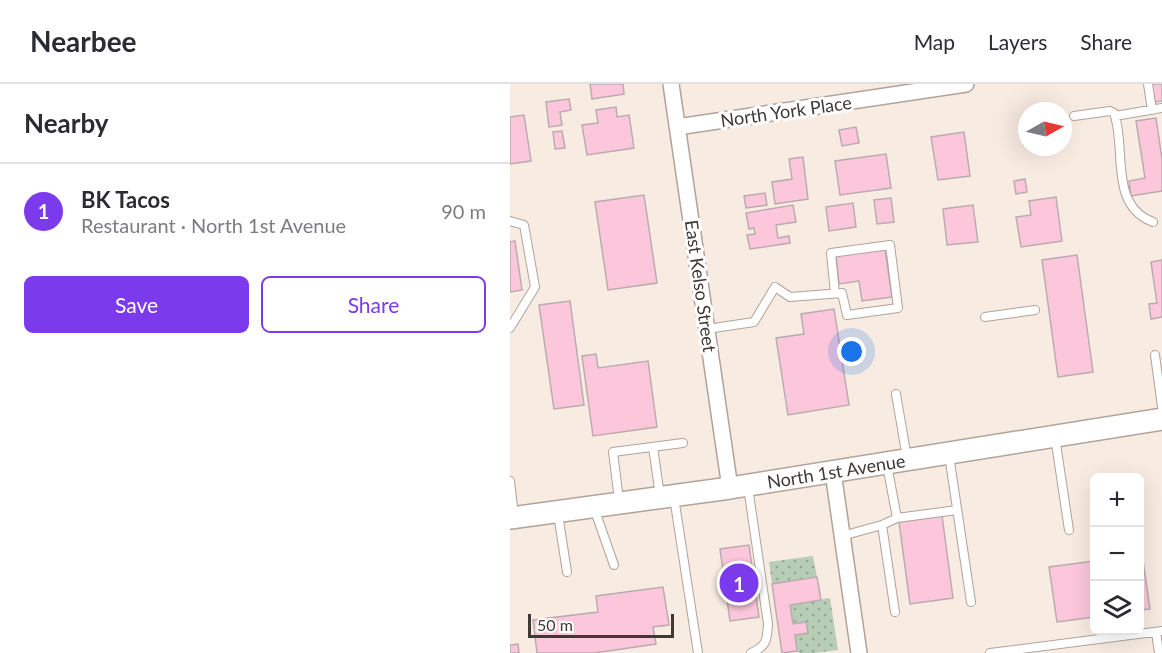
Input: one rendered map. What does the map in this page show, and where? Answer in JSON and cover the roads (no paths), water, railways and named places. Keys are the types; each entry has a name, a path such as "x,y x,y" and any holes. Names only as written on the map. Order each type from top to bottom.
{"main road":[{"name":"North 1st Avenue","path":"512,518 739,487 1162,418"}],"street":[{"name":"East Kelso Street","path":"671,84 707,329 739,487"},
{"name":"North York Place","path":"677,127 966,84"},
{"path":"832,472 859,653"}],"lane":[{"path":"1148,84 1152,110"},
{"path":"1115,116 1162,108"},
{"path":"1074,116 1110,111 1114,113 1123,186 1127,199 1147,220 1153,222"},
{"path":"510,221 524,225 535,287 510,328"},
{"path":"707,329 754,322 775,287 790,297 842,293 846,315 898,308 890,245 831,253 835,293"},
{"path":"985,317 1035,310"},
{"path":"1155,355 1162,407"},
{"path":"896,394 897,518"},
{"path":"1055,436 1069,530"},
{"path":"620,503 613,452 683,443"},
{"path":"653,447 667,496 698,653"},
{"path":"949,453 971,602"},
{"path":"510,481 512,518"},
{"path":"739,487 768,624 767,640 758,650 751,653"},
{"path":"593,506 614,565"},
{"path":"842,536 882,525 897,518 957,510"},
{"path":"557,511 567,572"},
{"path":"882,525 895,612"},
{"path":"990,653 1159,631 1159,653"}],"place":[{"name":"BK Tacos","path":"739,583"}]}
